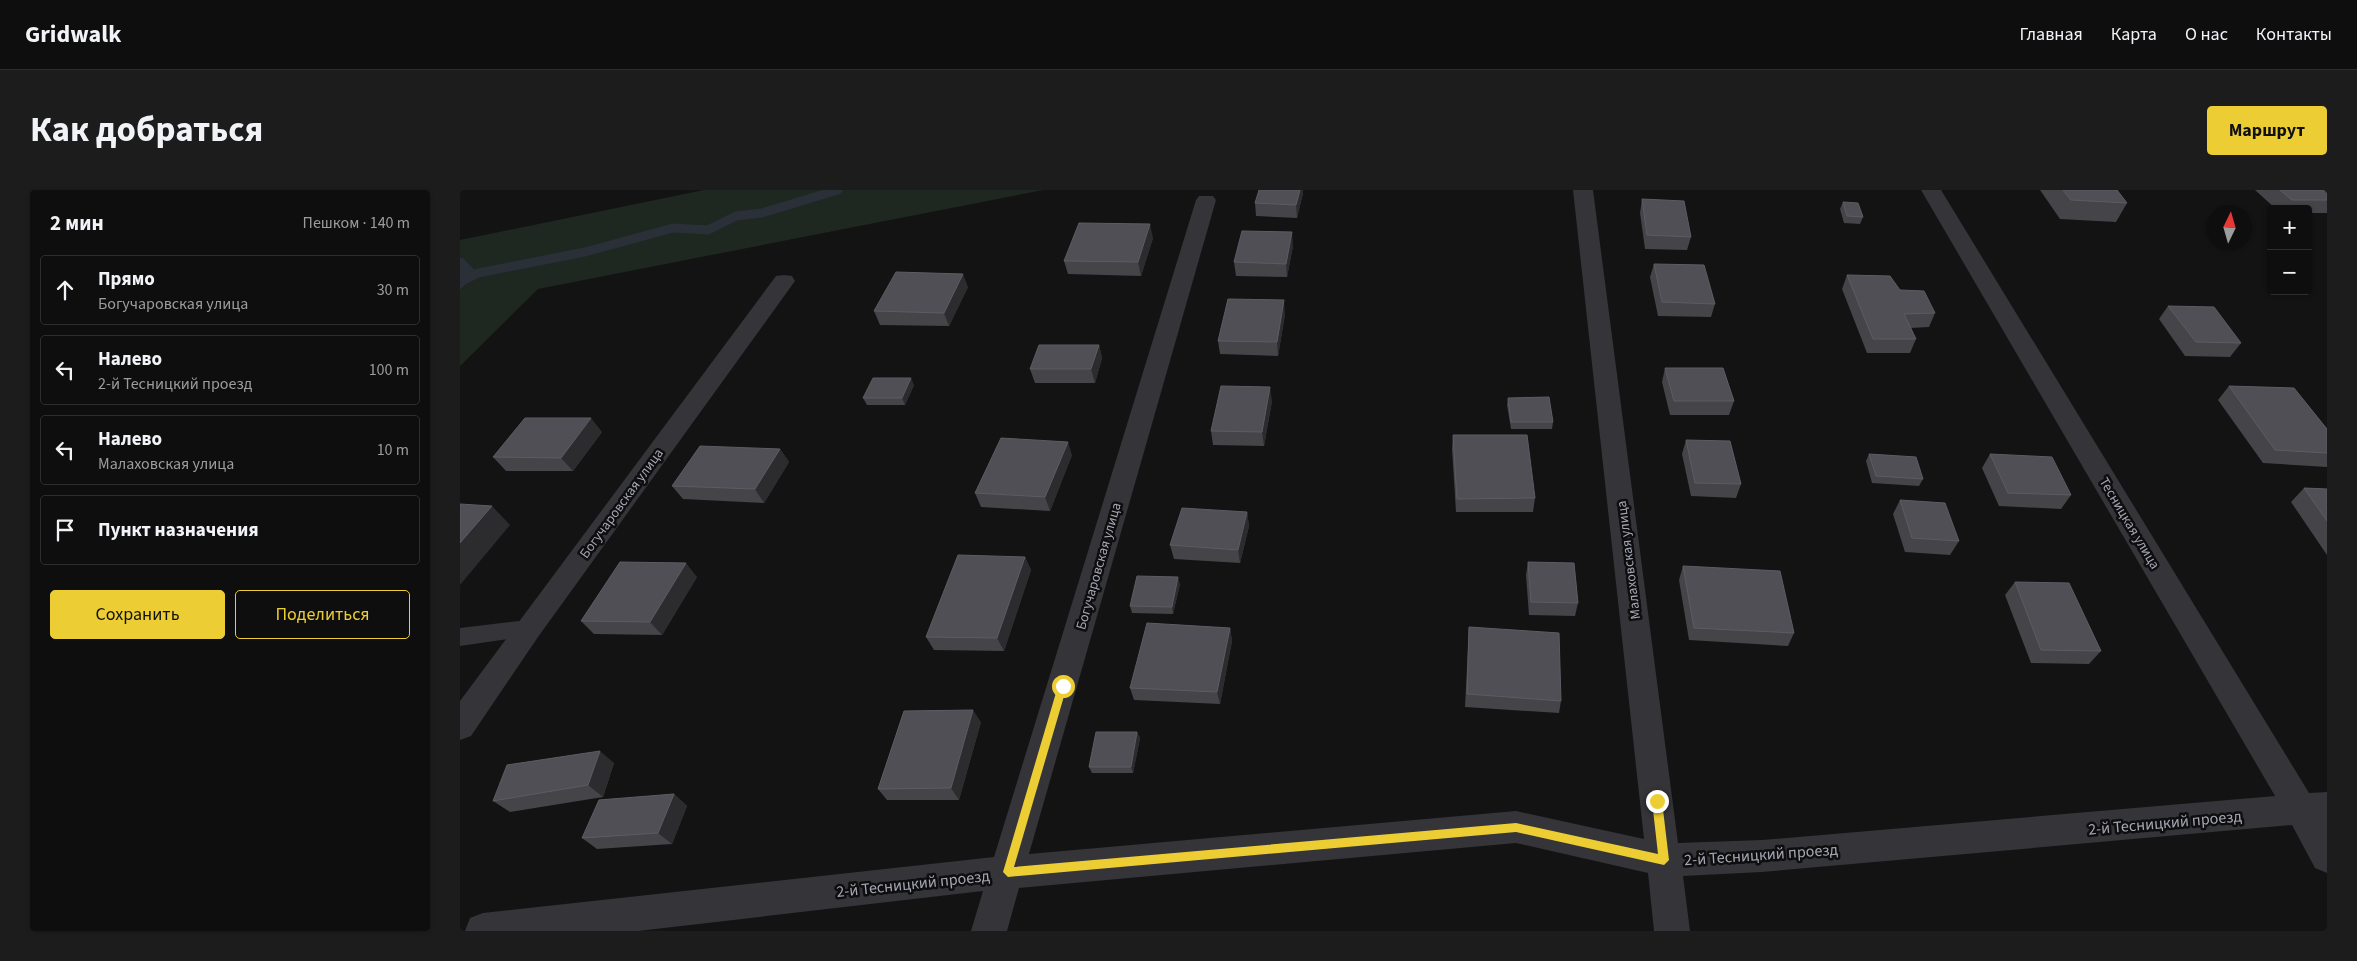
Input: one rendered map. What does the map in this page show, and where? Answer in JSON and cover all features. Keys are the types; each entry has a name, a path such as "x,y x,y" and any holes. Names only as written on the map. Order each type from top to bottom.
{"street":[{"name":"Малаховская улица","path":"1583,190 1672,931"},
{"name":"Тесницкая улица","path":"1931,190 2315,809 2327,857"},
{"name":"Богучаровская улица","path":"989,931 1206,200"},
{"name":"Богучаровская улица","path":"460,726 528,629 784,281"},
{"name":"2-й Тесницкий проезд","path":"483,931 1008,872 1516,827 1664,860 1762,856 2315,809"}],"lane":[{"path":"460,637 528,629"}],"shaded area":[{"path":"704,190 1043,190 538,289 460,366 460,290 478,273 463,258 460,258 460,240"},
{"path":"460,258 463,258 478,273 460,290"}],"building":[{"path":"1259,190 1300,190 1296,205 1255,203"},
{"path":"2063,190 2117,190 2127,203 2071,200"},
{"path":"2280,190 2327,190 2327,200 2292,200"},
{"path":"1642,199 1684,201 1691,237 1647,235"},
{"path":"1843,202 1858,203 1863,217 1847,216"},
{"path":"1079,223 1150,224 1138,262 1064,261"},
{"path":"1242,231 1292,232 1286,264 1234,262"},
{"path":"1654,264 1704,265 1715,304 1662,302"},
{"path":"896,272 963,274 944,313 874,311"},
{"path":"1847,275 1890,276 1900,290 1924,291 1935,313 1904,314 1916,339 1873,339"},
{"path":"1228,299 1284,300 1277,342 1218,341"},
{"path":"2168,306 2214,307 2241,343 2196,342"},
{"path":"1039,345 1099,345 1091,369 1030,369"},
{"path":"1665,368 1723,368 1734,401 1674,401"},
{"path":"873,378 911,378 902,398 863,398"},
{"path":"1221,386 1270,387 1262,432 1211,431"},
{"path":"2229,386 2294,388 2327,429 2327,453 2275,450"},
{"path":"1549,397 1553,422 1511,422 1508,398"},
{"path":"525,418 591,418 561,458 493,457"},
{"path":"1453,435 1527,435 1535,498 1457,499"},
{"path":"1001,438 1068,442 1045,497 975,493"},
{"path":"1686,440 1730,441 1741,484 1695,483"},
{"path":"700,446 780,449 755,489 672,486"},
{"path":"1869,454 1916,457 1923,479 1876,476"},
{"path":"1990,454 2052,457 2071,495 2008,493"},
{"path":"2304,488 2327,489 2327,521"},
{"path":"1900,500 1945,503 1959,541 1912,538"},
{"path":"460,504 492,506 460,543"},
{"path":"1182,508 1247,512 1238,550 1170,545"},
{"path":"958,555 1025,557 997,638 926,637"},
{"path":"620,562 686,563 650,622 581,621"},
{"path":"1528,562 1574,563 1578,603 1531,602"},
{"path":"1683,566 1780,571 1794,633 1694,628"},
{"path":"1137,576 1178,577 1172,607 1130,606"},
{"path":"2015,582 2069,583 2101,651 2041,650"},
{"path":"1147,623 1230,628 1217,692 1130,688"},
{"path":"1469,627 1559,633 1561,701 1467,694"},
{"path":"973,710 951,788 878,789 904,711"},
{"path":"1096,732 1137,732 1131,767 1089,767"},
{"path":"600,751 588,785 493,801 507,765"},
{"path":"674,794 658,833 582,838 599,800"}],"waterway":[{"path":"460,282 478,273 585,252 673,228 708,230 736,216 762,213 838,190"}],"route":[{"path":"1063,686 1008,872 1516,827 1664,860 1657,801"}]}
